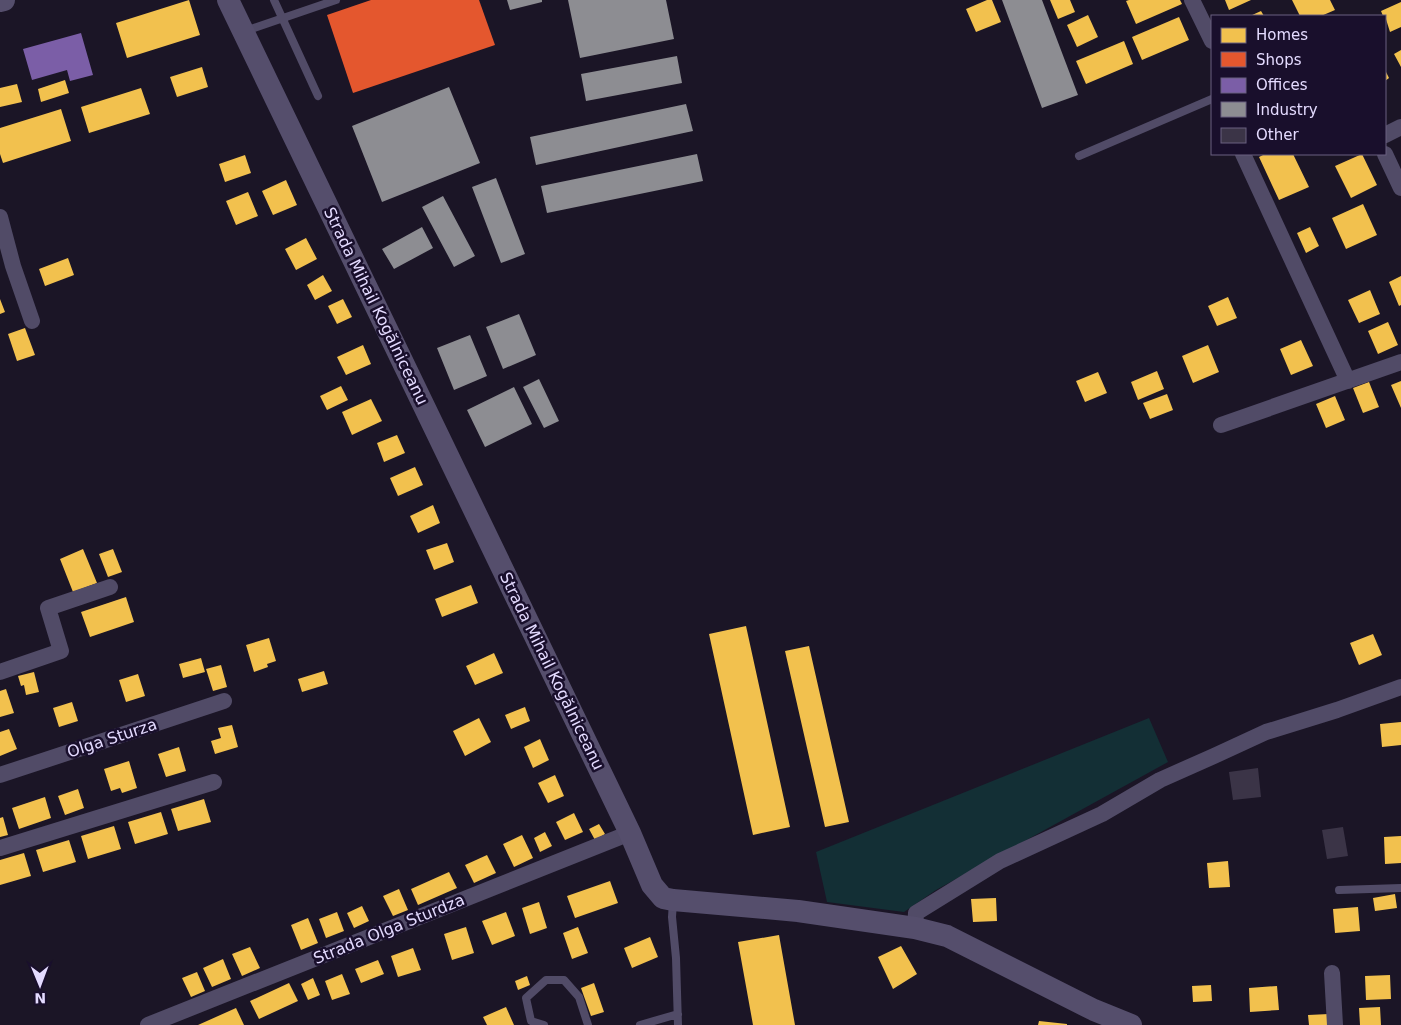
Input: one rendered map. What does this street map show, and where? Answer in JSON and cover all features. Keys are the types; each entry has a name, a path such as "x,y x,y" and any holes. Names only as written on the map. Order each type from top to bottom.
{"street":[{"name":"Strada Mihail Kogălniceanu","path":"228,0 630,834 652,885 663,898 798,911 915,928 947,936 1094,1010 1131,1025"},
{"path":"1192,0 1211,39"},
{"path":"1386,134 1401,127"},
{"path":"1243,155 1348,381"},
{"path":"1385,155 1401,188"},
{"path":"0,217 32,321"},
{"path":"1221,425 1401,362"},
{"path":"0,672 61,651 48,608 110,587"},
{"path":"915,928 916,913 1000,861 1102,814 1160,780 1266,732 1337,710 1401,687"},
{"name":"Olga Sturza","path":"0,775 224,702"},
{"path":"0,848 214,782"},
{"name":"Strada Olga Sturdza","path":"148,1025 630,834"},
{"path":"1332,973 1335,1025"}],"lane":[{"path":"274,0 318,96"},
{"path":"243,32 336,0"},
{"path":"1079,156 1211,98"},
{"path":"1339,890 1401,888"},
{"path":"673,900 672,916 676,958 678,1025"},
{"path":"544,1025 531,1021 526,998 546,980 564,980 579,998 588,1025"},
{"path":"640,1025 678,1014"}],"green space":[{"path":"1149,718 1168,762 936,890 904,912 827,902 816,852"}],"building: Homes":[{"path":"189,0 200,35 127,58 116,23"},
{"path":"987,0 992,0 1001,22 976,32 966,9"},
{"path":"1050,0 1070,0 1075,12 1058,19"},
{"path":"1180,0 1182,4 1136,24 1126,1"},
{"path":"1225,0 1251,0 1229,10"},
{"path":"1292,0 1330,0 1335,10 1323,15 1300,15"},
{"path":"1401,2 1401,27 1390,32 1386,15 1383,15 1381,11"},
{"path":"1261,11 1263,15 1252,15"},
{"path":"1088,15 1098,37 1077,47 1067,25"},
{"path":"1179,17 1189,40 1142,60 1132,37"},
{"path":"1124,41 1133,64 1086,84 1076,61"},
{"path":"1401,50 1401,67 1394,54"},
{"path":"202,67 208,87 177,97 170,77"},
{"path":"65,80 69,93 41,102 38,89"},
{"path":"17,84 22,102 0,107 0,88"},
{"path":"141,88 150,114 89,133 81,107"},
{"path":"61,109 71,141 3,163 0,154 0,128"},
{"path":"245,155 251,173 225,182 219,164"},
{"path":"1263,155 1293,155 1309,187 1279,200 1259,157"},
{"path":"1362,155 1377,185 1351,198 1335,166"},
{"path":"286,180 297,205 273,215 262,191"},
{"path":"248,192 258,216 236,225 226,201"},
{"path":"1363,204 1377,235 1346,249 1332,218"},
{"path":"1310,227 1319,246 1306,253 1297,233"},
{"path":"306,238 317,259 296,270 285,249"},
{"path":"68,258 74,275 45,286 39,269"},
{"path":"323,275 332,291 315,300 307,285"},
{"path":"1401,276 1401,305 1399,306 1389,282"},
{"path":"1370,290 1380,314 1359,323 1348,300"},
{"path":"1228,297 1237,318 1217,326 1208,306"},
{"path":"0,299 5,312 0,314"},
{"path":"343,299 352,317 337,324 328,306"},
{"path":"1388,322 1398,345 1378,354 1368,331"},
{"path":"25,328 35,355 17,361 8,334"},
{"path":"1301,340 1313,366 1291,375 1280,349"},
{"path":"363,345 371,364 346,375 337,357"},
{"path":"1208,345 1219,372 1193,383 1182,356"},
{"path":"1157,371 1164,389 1138,400 1131,382"},
{"path":"1098,372 1107,393 1085,402 1076,381"},
{"path":"1401,381 1401,408 1391,385"},
{"path":"1369,382 1379,407 1363,413 1353,388"},
{"path":"341,386 348,400 327,410 320,396"},
{"path":"1167,394 1173,410 1150,419 1143,403"},
{"path":"1335,396 1345,420 1326,428 1316,404"},
{"path":"371,399 382,421 352,435 342,412"},
{"path":"397,435 405,453 384,462 377,443"},
{"path":"415,467 423,485 398,496 390,478"},
{"path":"433,505 440,523 418,533 410,516"},
{"path":"447,543 454,562 434,570 426,550"},
{"path":"83,549 97,583 73,592 60,559"},
{"path":"113,549 122,572 108,577 99,554"},
{"path":"471,585 478,603 442,617 435,599"},
{"path":"126,597 134,622 90,637 81,612"},
{"path":"746,626 790,827 753,835 709,634"},
{"path":"1373,634 1382,655 1359,665 1350,643"},
{"path":"269,638 276,661 267,664 268,667 254,672 246,645"},
{"path":"809,646 849,822 825,827 785,651"},
{"path":"494,653 503,673 475,685 466,666"},
{"path":"201,658 205,672 183,678 179,664"},
{"path":"221,665 227,687 213,691 206,669"},
{"path":"324,671 328,684 302,692 298,679"},
{"path":"34,672 39,692 26,695 24,685 21,686 18,676"},
{"path":"138,674 145,696 126,702 119,680"},
{"path":"6,689 14,713 0,717 0,691"},
{"path":"72,702 78,721 59,727 53,708"},
{"path":"525,707 530,721 511,729 505,715"},
{"path":"479,718 491,742 465,756 453,731"},
{"path":"1401,722 1401,745 1382,747 1380,724"},
{"path":"232,725 238,747 215,754 211,741 221,738 218,728"},
{"path":"9,729 17,749 0,756 0,732"},
{"path":"540,739 549,760 533,768 524,747"},
{"path":"179,747 186,771 166,777 158,754"},
{"path":"129,761 137,788 122,793 120,788 111,791 104,769"},
{"path":"555,775 564,796 548,803 538,783"},
{"path":"78,789 84,808 65,815 58,796"},
{"path":"45,797 51,818 19,829 12,808"},
{"path":"204,799 211,822 178,831 171,809"},
{"path":"161,812 168,834 135,844 128,822"},
{"path":"574,813 583,832 565,840 556,822"},
{"path":"3,817 8,835 0,837 0,818"},
{"path":"599,824 605,834 595,840 589,829"},
{"path":"114,826 121,849 88,859 81,836"},
{"path":"545,832 552,846 540,852 534,838"},
{"path":"522,835 533,858 514,867 503,844"},
{"path":"1401,836 1401,863 1385,864 1384,837"},
{"path":"69,840 76,862 43,872 36,850"},
{"path":"24,853 31,876 0,885 0,860"},
{"path":"487,855 496,873 474,883 465,865"},
{"path":"1228,861 1230,887 1209,888 1207,863"},
{"path":"449,872 457,888 418,905 411,889"},
{"path":"610,881 618,903 575,918 567,896"},
{"path":"399,889 408,910 393,916 383,896"},
{"path":"1395,894 1397,908 1375,911 1373,898"},
{"path":"996,898 997,921 973,922 971,899"},
{"path":"539,902 547,928 530,934 522,908"},
{"path":"362,906 369,921 354,928 347,913"},
{"path":"1358,907 1360,931 1335,933 1333,909"},
{"path":"337,912 344,931 326,938 319,919"},
{"path":"506,912 515,936 492,945 482,921"},
{"path":"308,918 318,943 301,950 291,925"},
{"path":"466,927 474,953 452,960 444,934"},
{"path":"578,927 588,953 572,959 563,933"},
{"path":"779,935 795,1025 753,1025 738,942"},
{"path":"650,937 658,957 632,968 624,948"},
{"path":"901,946 917,974 893,989 878,957"},
{"path":"250,947 260,968 242,976 232,954"},
{"path":"413,948 421,970 398,977 391,956"},
{"path":"223,959 231,979 212,987 203,968"},
{"path":"378,960 384,974 361,983 355,969"},
{"path":"197,972 205,991 191,997 182,978"},
{"path":"342,974 350,994 332,1000 325,981"},
{"path":"1390,975 1391,999 1366,1000 1365,976"},
{"path":"527,976 530,985 518,990 515,981"},
{"path":"313,978 320,995 308,1000 301,984"},
{"path":"289,983 298,1001 259,1019 250,1001"},
{"path":"594,983 604,1012 591,1016 581,988"},
{"path":"1211,985 1212,1001 1193,1002 1192,986"},
{"path":"1277,986 1279,1010 1250,1012 1249,988"},
{"path":"506,1007 514,1025 487,1025 483,1017"},
{"path":"1380,1007 1381,1025 1360,1025 1359,1008"},
{"path":"236,1008 244,1025 198,1025"},
{"path":"1329,1014 1330,1025 1309,1025 1308,1015"},
{"path":"1039,1021 1067,1024 1067,1025 1038,1025"}],"building: Shops":[{"path":"371,0 479,0 495,45 353,93 327,15"}],"building: Offices":[{"path":"81,33 93,75 70,81 67,70 32,80 23,49"}],"building: Industry":[{"path":"507,0 542,0 542,2 510,10"},
{"path":"568,0 666,0 674,39 580,58"},
{"path":"1002,0 1042,0 1078,95 1042,108"},
{"path":"677,56 682,83 586,101 581,74"},
{"path":"449,87 480,163 382,202 352,126"},
{"path":"686,104 693,131 536,165 530,137"},
{"path":"697,154 703,181 547,213 541,186"},
{"path":"496,178 525,254 501,263 472,187"},
{"path":"443,196 475,256 454,267 422,207"},
{"path":"422,227 433,248 394,269 382,249"},
{"path":"519,314 536,355 503,369 486,327"},
{"path":"470,335 487,376 454,390 437,348"},
{"path":"539,379 559,421 544,428 523,387"},
{"path":"514,387 532,424 485,447 467,410"}],"building: Other":[{"path":"1258,768 1261,797 1233,800 1229,772"},
{"path":"1343,827 1348,856 1327,859 1322,830"}]}
